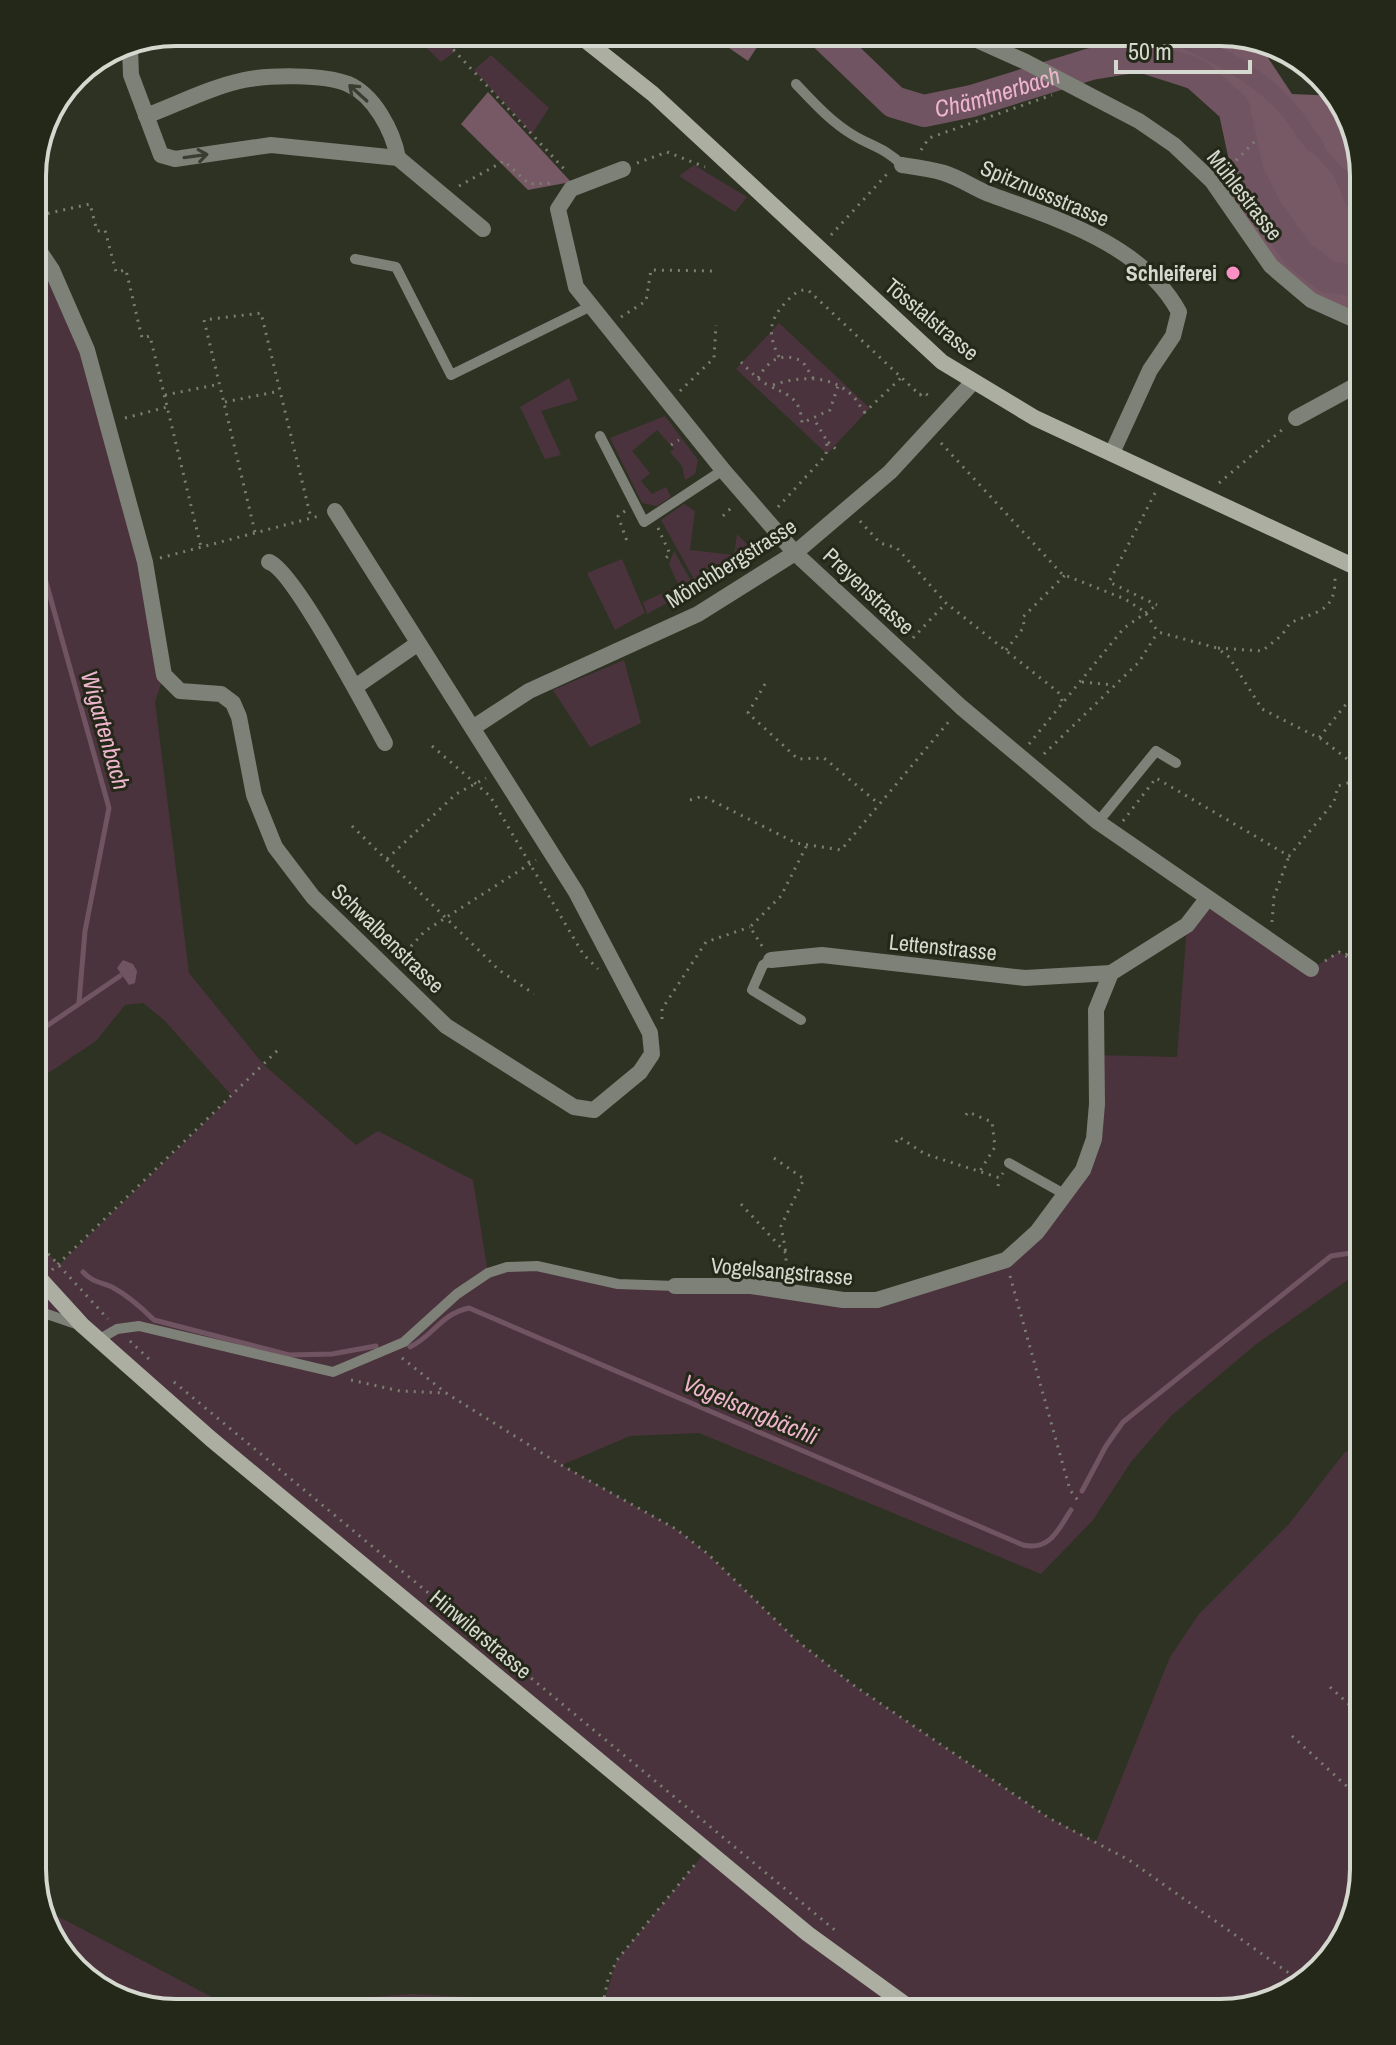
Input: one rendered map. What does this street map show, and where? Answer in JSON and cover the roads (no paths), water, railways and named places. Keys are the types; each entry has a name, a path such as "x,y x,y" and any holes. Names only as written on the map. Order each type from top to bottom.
{"main road":[{"name":"Tösstalstrasse","path":"596,46 653,94 942,362 1035,418 1212,497 1350,564"},
{"name":"Hinwilerstrasse","path":"46,1285 98,1340 211,1439 839,1958 897,1999"}],"street":[{"name":"Mühlestrasse","path":"989,46 1139,121 1174,145 1212,181 1271,266 1311,300 1350,318"},
{"path":"130,55 131,75 161,155 175,159 271,145 398,158"},
{"path":"146,116 242,80 270,76 325,79 349,84 385,121 398,158 483,229"},
{"name":"Spitznussstrasse","path":"906,166 944,173 985,192 1065,220 1113,246 1170,295 1179,312 1173,336 1150,370 1112,453"},
{"name":"Preyenstrasse","path":"623,169 571,186 558,209 576,287 723,470 795,553 961,707 1098,822 1311,969"},
{"name":"Schwalbenstrasse","path":"46,261 87,350 145,562 164,675 180,691 221,694 233,703 240,722 254,795 275,847 313,897 446,1026 574,1107 594,1110 640,1072 652,1054 650,1033 576,892 335,511"},
{"name":"Mönchbergstrasse","path":"474,727 529,691 698,614 795,553 890,472 973,382"},
{"path":"1296,418 1350,389"},
{"path":"269,562 278,565 301,596 385,743"},
{"path":"355,687 417,644"},
{"path":"1111,973 1187,925 1207,899"},
{"name":"Lettenstrasse","path":"771,960 822,955 1025,978 1111,973"},
{"name":"Vogelsangstrasse","path":"675,1286 751,1286 843,1300 877,1300 1006,1260 1037,1232 1083,1170 1094,1139 1096,1010 1111,973"}],"lane":[{"path":"796,84 822,111 853,135 890,152 906,166"},
{"path":"355,259 396,267 451,375 591,306"},
{"path":"600,436 644,522 723,470"},
{"path":"1098,822 1156,751 1176,763"},
{"path":"771,960 763,965 752,990 801,1020"},
{"path":"1009,1163 1066,1195"},
{"name":"Vogelsangstrasse","path":"98,1340 117,1329 139,1326 333,1372 390,1349 416,1333 457,1294 488,1273 507,1267 537,1266 618,1284 675,1286"},
{"path":"46,1313 82,1325"}],"waterway":[{"name":"Chämtnerbach","path":"836,46 894,102 924,111 972,101 1091,64 1140,56 1196,74 1234,108 1248,173 1266,209 1298,254 1328,277 1350,280"},
{"path":"1198,46 1263,85 1289,110 1315,145"},
{"name":"Wigartenbach","path":"46,582 109,808 85,931 79,1002"},
{"name":"Wigartenbach","path":"46,1026 120,976"},
{"name":"Vogelsangbächli","path":"1082,1491 1123,1422 1331,1256 1350,1253"},
{"name":"Vogelsangbächli","path":"83,1272 123,1294 154,1320 289,1355 332,1354 376,1346"},
{"name":"Vogelsangbächli","path":"410,1347 451,1315 469,1308 1023,1545 1047,1542 1071,1510"}],"place":[{"name":"Schleiferei","path":"1233,273"}]}
